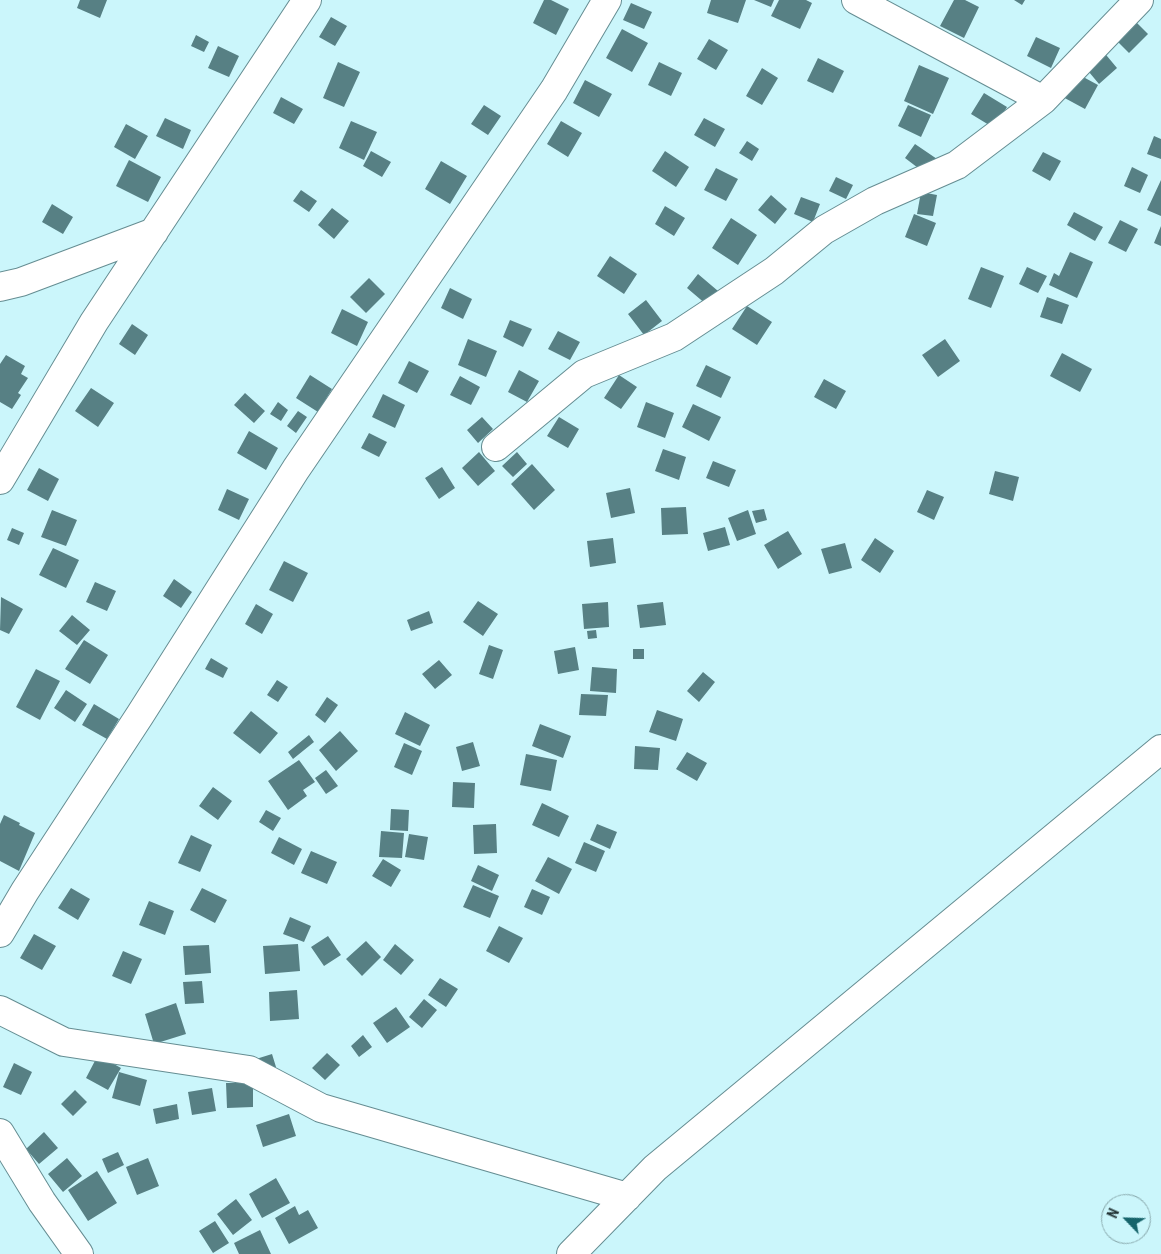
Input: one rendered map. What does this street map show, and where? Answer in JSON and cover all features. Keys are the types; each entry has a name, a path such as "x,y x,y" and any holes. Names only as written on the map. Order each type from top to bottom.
{"street":[{"path":"0,480 94,322 307,0"},
{"path":"0,933 25,891 140,715 296,469 554,90 607,0"},
{"path":"856,0 1043,100"},
{"path":"496,447 584,374 674,337 774,271 824,230 875,201 957,165 1043,100 1139,0"},
{"path":"0,287 21,282 154,232"},
{"path":"571,1254 655,1168 1161,749"},
{"path":"0,1010 64,1042 249,1070 321,1108 627,1197"},
{"path":"0,1133 42,1202 79,1254"}],"building":[{"path":"80,0 107,0 100,18 77,8"},
{"path":"544,0 551,0 569,9 556,35 533,23"},
{"path":"711,0 746,0 738,23 707,13"},
{"path":"754,0 774,0 771,7"},
{"path":"779,0 806,0 812,3 800,29 771,16"},
{"path":"954,0 965,0 979,7 964,38 940,26"},
{"path":"1014,0 1025,0 1022,5"},
{"path":"631,3 652,12 644,29 623,20"},
{"path":"1129,15 1148,34 1129,53 1110,34"},
{"path":"331,17 347,26 335,46 319,37"},
{"path":"622,29 648,43 632,72 606,58"},
{"path":"196,35 209,42 204,52 191,46"},
{"path":"1036,37 1060,48 1051,68 1027,56"},
{"path":"709,39 728,50 716,70 697,59"},
{"path":"218,46 239,56 229,77 208,68"},
{"path":"1102,50 1117,68 1099,84 1084,66"},
{"path":"818,58 844,71 833,93 807,81"},
{"path":"338,62 360,72 344,107 323,98"},
{"path":"659,62 682,73 671,96 648,85"},
{"path":"919,65 949,78 933,114 904,101"},
{"path":"762,68 778,78 762,105 746,96"},
{"path":"1074,72 1098,85 1085,109 1061,96"},
{"path":"585,80 612,94 599,117 573,103"},
{"path":"984,93 1007,107 994,128 971,114"},
{"path":"281,97 303,109 294,124 273,113"},
{"path":"484,105 501,116 488,135 471,124"},
{"path":"908,105 931,115 921,137 898,126"},
{"path":"165,118 191,130 183,149 156,136"},
{"path":"704,118 725,129 715,147 694,135"},
{"path":"351,121 377,132 364,160 339,148"},
{"path":"561,121 582,133 568,157 547,144"},
{"path":"126,124 148,136 135,159 114,147"},
{"path":"1154,136 1161,139 1161,159 1147,154"},
{"path":"747,141 759,149 752,161 739,153"},
{"path":"915,144 937,159 926,174 905,158"},
{"path":"371,151 391,162 382,177 363,166"},
{"path":"665,151 689,167 676,187 652,171"},
{"path":"1043,152 1061,161 1050,181 1032,171"},
{"path":"129,160 161,177 148,202 116,186"},
{"path":"441,161 467,176 450,204 425,189"},
{"path":"1132,167 1148,175 1140,193 1124,186"},
{"path":"716,168 738,179 726,201 704,190"},
{"path":"836,177 853,185 846,199 829,191"},
{"path":"1161,180 1161,216 1147,210"},
{"path":"301,190 317,201 309,212 293,201"},
{"path":"921,192 937,195 933,216 917,214"},
{"path":"771,195 787,209 775,224 758,210"},
{"path":"801,197 820,204 813,222 794,214"},
{"path":"52,204 73,217 63,234 42,222"},
{"path":"665,206 685,218 674,236 655,224"},
{"path":"332,208 349,221 334,239 318,225"},
{"path":"1074,212 1103,227 1095,241 1067,225"},
{"path":"914,214 936,223 927,246 905,237"},
{"path":"731,218 757,235 738,265 712,248"},
{"path":"1120,220 1138,229 1126,252 1108,243"},
{"path":"1161,226 1161,246 1154,243"},
{"path":"1070,252 1093,262 1077,298 1049,285 1054,273 1059,276"},
{"path":"610,256 637,274 624,294 597,276"},
{"path":"981,267 1004,276 991,308 968,299"},
{"path":"1027,267 1047,276 1038,293 1019,284"},
{"path":"698,274 718,291 707,305 687,288"},
{"path":"369,278 385,294 366,313 350,297"},
{"path":"450,288 472,299 463,319 441,308"},
{"path":"1047,297 1069,305 1062,324 1040,317"},
{"path":"646,300 662,321 644,335 628,314"},
{"path":"747,306 772,322 757,345 732,329"},
{"path":"342,309 368,322 357,346 331,333"},
{"path":"510,320 532,329 523,347 503,337"},
{"path":"132,324 148,335 135,355 119,344"},
{"path":"558,331 580,342 570,360 548,349"},
{"path":"468,339 497,351 486,377 458,365"},
{"path":"945,339 960,361 938,377 922,355"},
{"path":"1062,353 1092,369 1080,392 1050,376"},
{"path":"6,355 25,366 21,374 28,378 18,393 21,395 12,409 0,402 0,364"},
{"path":"409,361 429,371 417,393 398,383"},
{"path":"706,365 731,377 721,398 696,386"},
{"path":"519,370 539,381 527,402 508,392"},
{"path":"310,375 332,389 318,412 296,398"},
{"path":"619,375 637,387 621,409 604,398"},
{"path":"460,376 480,387 471,405 450,395"},
{"path":"824,379 846,391 836,409 814,397"},
{"path":"91,388 114,403 98,427 75,411"},
{"path":"245,393 265,411 254,423 234,405"},
{"path":"383,394 405,405 395,428 372,417"},
{"path":"278,402 288,410 281,421 270,414"},
{"path":"646,402 674,413 665,438 637,427"},
{"path":"693,404 721,417 709,441 682,427"},
{"path":"298,411 307,417 296,433 287,426"},
{"path":"482,417 493,429 478,443 467,430"},
{"path":"559,417 579,429 568,448 547,436"},
{"path":"249,431 278,448 266,470 237,453"},
{"path":"369,433 387,442 379,457 361,448"},
{"path":"663,449 686,457 679,480 655,471"},
{"path":"479,452 495,471 478,486 462,468"},
{"path":"517,452 527,464 513,477 502,466"},
{"path":"713,461 736,470 729,487 706,478"},
{"path":"532,464 555,490 534,510 511,484"},
{"path":"442,467 455,488 439,499 425,478"},
{"path":"39,468 59,479 48,501 27,490"},
{"path":"995,471 1019,477 1013,501 989,494"},
{"path":"630,488 635,513 611,518 606,493"},
{"path":"227,489 249,499 239,520 218,510"},
{"path":"927,490 944,497 934,520 917,512"},
{"path":"686,507 688,534 662,535 661,508"},
{"path":"764,509 767,520 756,523 752,511"},
{"path":"52,510 77,520 66,546 41,537"},
{"path":"748,510 756,534 737,541 728,518"},
{"path":"725,527 730,545 708,551 703,533"},
{"path":"12,528 24,533 19,545 7,540"},
{"path":"788,531 802,554 778,569 764,545"},
{"path":"613,538 616,563 590,567 587,541"},
{"path":"875,538 894,551 880,573 861,560"},
{"path":"845,543 852,568 829,574 821,549"},
{"path":"53,548 79,560 66,588 39,575"},
{"path":"284,561 308,573 293,602 269,590"},
{"path":"174,579 192,592 181,608 163,596"},
{"path":"95,582 116,591 107,611 86,602"},
{"path":"1,597 23,609 9,634 0,630"},
{"path":"478,601 498,614 483,636 463,622"},
{"path":"608,602 609,627 584,629 582,604"},
{"path":"663,602 666,625 640,628 637,605"},
{"path":"256,604 273,614 262,634 245,624"},
{"path":"429,611 433,623 411,631 407,620"},
{"path":"72,615 90,630 77,645 59,631"},
{"path":"596,630 597,638 588,639 587,631"},
{"path":"84,640 108,655 90,684 65,669"},
{"path":"489,645 503,650 493,679 479,674"},
{"path":"575,647 579,670 558,674 554,651"},
{"path":"633,649 644,649 644,659 633,659"},
{"path":"211,658 228,668 223,678 205,669"},
{"path":"439,660 452,675 435,689 422,674"},
{"path":"592,667 617,669 616,693 590,691"},
{"path":"36,669 60,681 40,720 16,707"},
{"path":"703,672 715,682 699,702 687,691"},
{"path":"277,680 288,687 278,702 267,695"},
{"path":"66,690 87,704 75,722 54,708"},
{"path":"581,694 608,695 606,716 579,715"},
{"path":"327,697 338,705 325,723 315,715"},
{"path":"94,704 119,719 107,739 82,725"},
{"path":"657,710 683,719 676,741 649,732"},
{"path":"251,711 278,733 260,754 233,733"},
{"path":"405,712 430,725 420,746 395,734"},
{"path":"540,724 571,736 563,758 532,746"},
{"path":"340,731 358,751 336,771 319,750"},
{"path":"309,735 314,742 293,759 288,752"},
{"path":"473,742 480,766 462,771 456,747"},
{"path":"404,743 422,751 412,775 394,767"},
{"path":"635,746 660,748 658,770 634,769"},
{"path":"687,752 707,763 697,781 676,769"},
{"path":"526,754 557,760 551,791 520,785"},
{"path":"299,760 315,782 303,790 307,796 288,810 268,781"},
{"path":"326,770 338,786 326,794 315,778"},
{"path":"453,782 475,783 474,808 452,807"},
{"path":"213,787 232,801 218,820 199,806"},
{"path":"542,803 569,816 559,837 532,825"},
{"path":"391,809 409,810 408,831 390,830"},
{"path":"266,810 281,818 273,831 259,822"},
{"path":"4,815 35,833 19,871 0,861 0,824"},
{"path":"496,824 497,853 474,854 473,825"},
{"path":"597,824 617,832 610,849 590,840"},
{"path":"381,831 404,833 402,858 379,857"},
{"path":"409,834 428,837 424,860 405,857"},
{"path":"191,835 212,845 200,872 178,863"},
{"path":"279,837 302,849 294,865 271,853"},
{"path":"584,842 605,851 596,872 575,863"},
{"path":"311,851 337,862 327,884 301,873"},
{"path":"548,857 572,869 559,894 535,881"},
{"path":"383,859 401,870 391,887 372,876"},
{"path":"478,865 499,875 492,891 471,881"},
{"path":"473,885 499,896 490,918 463,907"},
{"path":"71,888 90,899 78,920 58,908"},
{"path":"202,888 227,900 215,923 190,910"},
{"path":"532,889 550,897 542,915 524,907"},
{"path":"149,901 174,911 165,935 139,925"},
{"path":"290,917 311,926 304,942 283,934"},
{"path":"499,926 523,938 509,963 486,951"},
{"path":"34,934 56,946 42,970 20,958"},
{"path":"328,936 341,955 324,966 311,947"},
{"path":"366,941 381,957 362,976 346,959"},
{"path":"298,944 300,971 265,974 263,946"},
{"path":"395,944 414,960 401,975 383,960"},
{"path":"209,945 211,973 185,975 183,946"},
{"path":"123,951 142,959 131,984 112,976"},
{"path":"440,978 458,989 446,1007 428,995"},
{"path":"202,981 204,1003 185,1004 183,982"},
{"path":"297,990 299,1019 270,1021 269,992"},
{"path":"424,999 437,1010 422,1028 409,1017"},
{"path":"176,1003 186,1034 154,1044 145,1014"},
{"path":"396,1007 410,1027 387,1043 373,1023"},
{"path":"363,1035 372,1047 359,1057 351,1046"},
{"path":"327,1053 340,1065 325,1080 312,1068"},
{"path":"272,1054 276,1067 260,1072 256,1059"},
{"path":"98,1055 121,1068 108,1090 86,1078"},
{"path":"14,1063 32,1072 21,1095 3,1087"},
{"path":"119,1072 147,1080 140,1106 112,1098"},
{"path":"226,1083 253,1083 253,1107 227,1108"},
{"path":"212,1088 216,1111 192,1115 188,1092"},
{"path":"75,1090 87,1102 73,1116 61,1104"},
{"path":"177,1104 179,1119 156,1124 153,1109"},
{"path":"289,1114 296,1136 263,1147 256,1125"},
{"path":"44,1132 58,1148 39,1164 26,1149"},
{"path":"118,1152 124,1165 108,1173 102,1159"},
{"path":"67,1158 82,1176 63,1192 48,1174"},
{"path":"148,1158 159,1186 137,1195 126,1167"},
{"path":"97,1171 117,1203 88,1221 68,1190"},
{"path":"276,1178 290,1203 262,1218 249,1194"},
{"path":"236,1199 252,1220 233,1235 217,1214"},
{"path":"295,1206 299,1215 308,1210 318,1228 289,1244 275,1218"},
{"path":"215,1221 229,1243 213,1253 199,1231"},
{"path":"260,1230 271,1254 239,1254 234,1243"}]}
